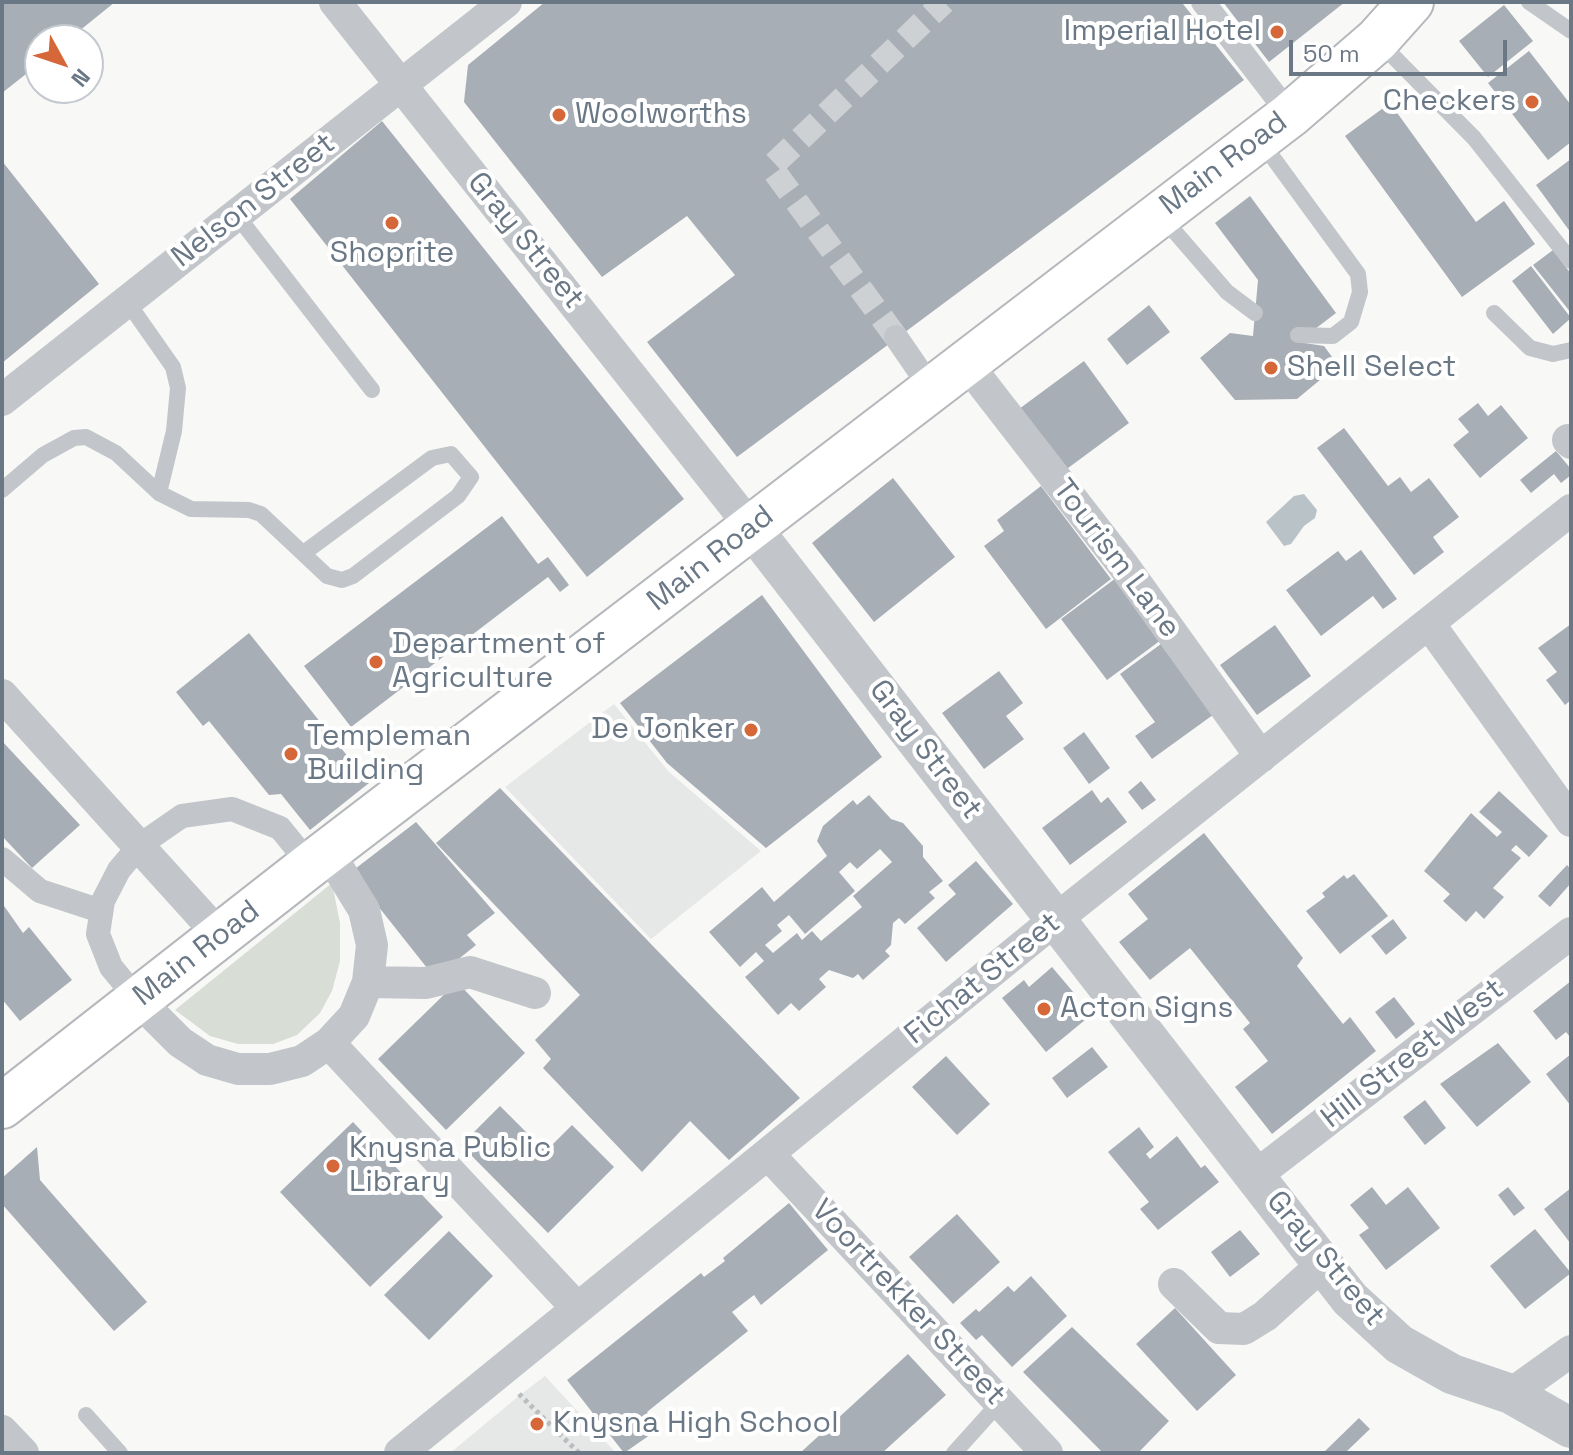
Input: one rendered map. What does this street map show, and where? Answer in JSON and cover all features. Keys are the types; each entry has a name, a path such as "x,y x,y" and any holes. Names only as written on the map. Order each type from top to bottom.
{"highway":[{"name":"Main Road","path":"2,1106 319,859 1275,127 1377,40 1411,2"}],"street":[{"name":"Gray Street","path":"335,2 751,527 1350,1299 1399,1344 1452,1374 1511,1394 1571,1428"},
{"name":"Nelson Street","path":"2,400 506,2"},
{"path":"1203,2 1275,127"},
{"path":"896,337 933,391"},
{"name":"Tourism Lane","path":"967,364 1123,565 1261,757"},
{"name":"Fichat Street","path":"400,1453 1055,920 1571,510"},
{"path":"1430,625 1571,821"},
{"path":"2,695 220,936"},
{"path":"232,809 280,828 319,859 364,910 372,945 368,982 354,1016 329,1043 302,1061 270,1069 238,1069 207,1060 180,1042 139,1001 111,967 98,934 101,911 119,870 140,845 182,816 232,809"},
{"path":"2,859 40,891 101,911"},
{"name":"Hill Street West","path":"1255,1176 1571,933"},
{"path":"368,982 426,983 470,972 535,993"},
{"path":"329,1043 577,1308"},
{"name":"Voortrekker Street","path":"768,1154 1047,1453"},
{"path":"1174,1284 1219,1328 1244,1329 1265,1316 1323,1264"},
{"path":"1511,1394 1571,1351"},
{"path":"2,1431 23,1453"}],"lane":[{"path":"1529,2 1571,31"},
{"path":"1377,40 1474,138 1571,261"},
{"path":"1275,127 1358,274 1360,292 1351,322 1333,336 1298,335"},
{"path":"235,213 372,390"},
{"path":"1160,213 1227,292 1255,313"},
{"path":"126,300 173,367 178,388 174,431 159,493"},
{"path":"1494,313 1530,348 1553,354 1571,350"},
{"path":"2,490 43,455 74,438 86,437 116,453 159,493 191,509 249,510 261,514 305,552 327,576 342,580 353,576 458,496 471,477 451,454 432,458 305,552"},
{"path":"954,1453 1000,1402"},
{"path":"86,1415 120,1453"}],"path":[{"path":"500,1372 579,1453"}],"shaded area":[{"path":"1304,494 1317,510 1315,518 1304,526 1291,544 1284,546 1266,522 1294,496"},
{"path":"614,704 668,771 761,851 651,939 505,787"},
{"path":"332,883 340,923 340,961 332,991 320,1013 297,1035 273,1044 238,1044 210,1036 175,1010"},
{"name":"Knysna High School","path":"545,1376 616,1453 450,1453 520,1395"}],"building":[{"path":"2,2 115,2 88,24 24,24 24,76 2,93"},
{"path":"545,2 1171,2 1183,4 1244,80 737,457 647,342 735,275 687,216 602,277 464,102 468,65"},
{"name":"Imperial Hotel","path":"1223,2 1345,2 1269,62"},
{"path":"1504,5 1533,41 1488,77 1459,41"},
{"path":"1529,51 1571,105 1571,142 1548,160 1488,83"},
{"path":"1390,103 1476,222 1504,201 1535,244 1462,297 1345,136"},
{"path":"382,121 684,499 587,577 290,199"},
{"path":"1571,159 1571,233 1536,185"},
{"path":"2,161 99,284 2,363"},
{"path":"1250,196 1336,313 1298,342 1324,346 1338,365 1297,399 1235,400 1200,358 1230,333 1253,336 1258,280 1215,223"},
{"path":"1553,250 1571,274 1571,313 1533,265"},
{"path":"1531,266 1571,318 1553,334 1512,281"},
{"path":"1149,305 1170,332 1127,365 1107,339"},
{"path":"1084,361 1129,423 1064,471 1019,409"},
{"path":"1478,403 1488,416 1501,405 1528,438 1480,478 1453,445 1469,432 1458,419"},
{"path":"1344,428 1388,486 1400,477 1411,492 1429,478 1459,517 1433,537 1444,552 1414,575 1317,448"},
{"path":"1556,451 1571,469 1571,475 1561,483 1554,474 1531,493 1520,480"},
{"path":"893,478 955,557 874,622 812,543"},
{"path":"1041,486 1111,579 1046,629 984,546 1004,531 997,520"},
{"path":"502,516 538,564 548,557 569,585 560,592 548,577 351,727 304,666"},
{"path":"1361,550 1397,599 1383,609 1373,596 1321,636 1286,590 1338,551 1346,561"},
{"path":"1116,578 1161,640 1107,680 1061,619"},
{"name":"De Jonker","path":"762,595 882,757 766,848 667,763 620,703"},
{"path":"1571,624 1571,700 1565,705 1546,680 1557,672 1538,648"},
{"path":"1275,625 1311,676 1257,715 1220,665"},
{"name":"Templeman Building","path":"249,633 369,783 310,830 281,794 269,795 209,721 203,726 176,692"},
{"path":"1165,641 1217,712 1152,759 1135,736 1155,722 1120,674"},
{"path":"999,671 1023,703 1006,716 1024,739 984,769 942,713"},
{"path":"1084,732 1110,768 1089,784 1063,748"},
{"path":"2,741 80,825 32,868 2,836"},
{"path":"1141,781 1156,800 1142,810 1128,792"},
{"path":"500,788 800,1098 729,1160 690,1121 642,1172 543,1068 551,1059 535,1040 580,995 436,843"},
{"path":"1092,790 1101,803 1108,797 1127,822 1070,865 1042,828"},
{"path":"1499,791 1548,836 1529,857 1516,845 1511,850 1521,858 1493,888 1504,897 1484,919 1476,911 1466,922 1443,901 1450,894 1424,871 1471,813 1497,837 1502,832 1479,812"},
{"path":"869,795 891,819 903,823 923,846 923,857 943,881 929,892 935,898 905,924 899,918 893,923 891,945 885,951 890,956 863,980 858,974 853,978 829,970 819,979 826,987 799,1011 791,1003 778,1015 745,977 764,961 756,952 740,967 709,932 762,887 774,902 827,856 817,841 823,826 853,800 857,805","holes":["880,849 892,862 853,896 862,907 821,941 812,931 802,940 797,933 773,953 765,945 782,931 777,925 789,915 805,934 855,891 839,872 850,862 857,869"]},
{"path":"416,822 495,913 467,935 476,945 435,978 351,872"},
{"path":"1204,833 1303,958 1297,966 1343,1024 1350,1017 1376,1051 1272,1134 1235,1087 1268,1061 1243,1029 1250,1023 1190,948 1150,980 1119,942 1148,919 1128,894"},
{"path":"976,861 1013,904 946,962 917,928 956,894 948,885"},
{"path":"1567,865 1571,869 1571,883 1550,907 1538,896"},
{"path":"1354,874 1388,916 1340,954 1306,911 1325,897 1322,893 1344,875 1347,879"},
{"path":"2,903 23,933 29,927 72,980 20,1021 2,999"},
{"path":"1393,919 1407,938 1386,955 1371,936"},
{"name":"Acton Signs","path":"1052,967 1074,993 1067,999 1085,1020 1046,1052 1002,998 1024,980 1029,987"},
{"path":"1571,981 1571,1038 1566,1032 1556,1040 1533,1011"},
{"path":"457,982 525,1053 446,1130 378,1059"},
{"path":"1394,997 1415,1024 1396,1039 1375,1012"},
{"path":"1498,1043 1531,1082 1477,1127 1440,1084"},
{"path":"1092,1047 1108,1067 1067,1098 1052,1078"},
{"path":"1571,1054 1571,1106 1546,1074"},
{"path":"946,1056 990,1104 957,1135 912,1087"},
{"path":"1425,1100 1446,1128 1425,1145 1403,1117"},
{"path":"500,1106 538,1144 553,1144 572,1125 614,1167 548,1233 461,1145"},
{"path":"353,1122 443,1217 370,1287 280,1192"},
{"path":"1139,1127 1154,1147 1146,1154 1150,1159 1177,1136 1201,1168 1205,1165 1219,1182 1158,1230 1140,1209 1149,1202 1108,1152"},
{"path":"37,1147 40,1180 147,1302 114,1331 2,1204 2,1178"},
{"path":"1372,1187 1386,1205 1408,1187 1440,1228 1386,1270 1359,1235 1369,1228 1350,1205"},
{"path":"1508,1187 1525,1208 1514,1216 1498,1195"},
{"path":"1571,1188 1571,1244 1544,1209"},
{"path":"789,1203 828,1250 761,1305 754,1295 732,1312 748,1331 647,1412 660,1428 624,1453 567,1380 701,1273 704,1277 725,1261 723,1258"},
{"path":"957,1214 1000,1262 953,1304 909,1257"},
{"path":"1535,1229 1571,1273 1525,1309 1490,1266"},
{"path":"1240,1230 1260,1254 1230,1277 1211,1252"},
{"path":"449,1231 493,1276 429,1340 384,1295"},
{"path":"1031,1276 1067,1316 1012,1367 982,1335 976,1340 960,1323 976,1309 979,1312 1008,1286 1014,1292"},
{"path":"1175,1308 1236,1375 1197,1411 1136,1344"},
{"path":"1072,1327 1169,1421 1138,1453 1103,1453 1023,1372"},
{"path":"908,1354 946,1395 882,1453 800,1453"},
{"path":"1359,1418 1370,1429 1347,1451 1349,1453 1323,1453"}],"tunnel":[{"path":"896,337 771,167 944,2"}],"place":[{"name":"Imperial Hotel","path":"1277,32"},
{"name":"Checkers","path":"1532,102"},
{"name":"Woolworths","path":"559,115"},
{"name":"Shoprite","path":"392,223"},
{"name":"Shell Select","path":"1271,368"},
{"name":"Department of Agriculture","path":"376,662"},
{"name":"De Jonker","path":"751,730"},
{"name":"Templeman Building","path":"291,754"},
{"name":"Acton Signs","path":"1044,1009"},
{"name":"Knysna Public Library","path":"333,1166"},
{"name":"Knysna High School","path":"537,1424"}]}
